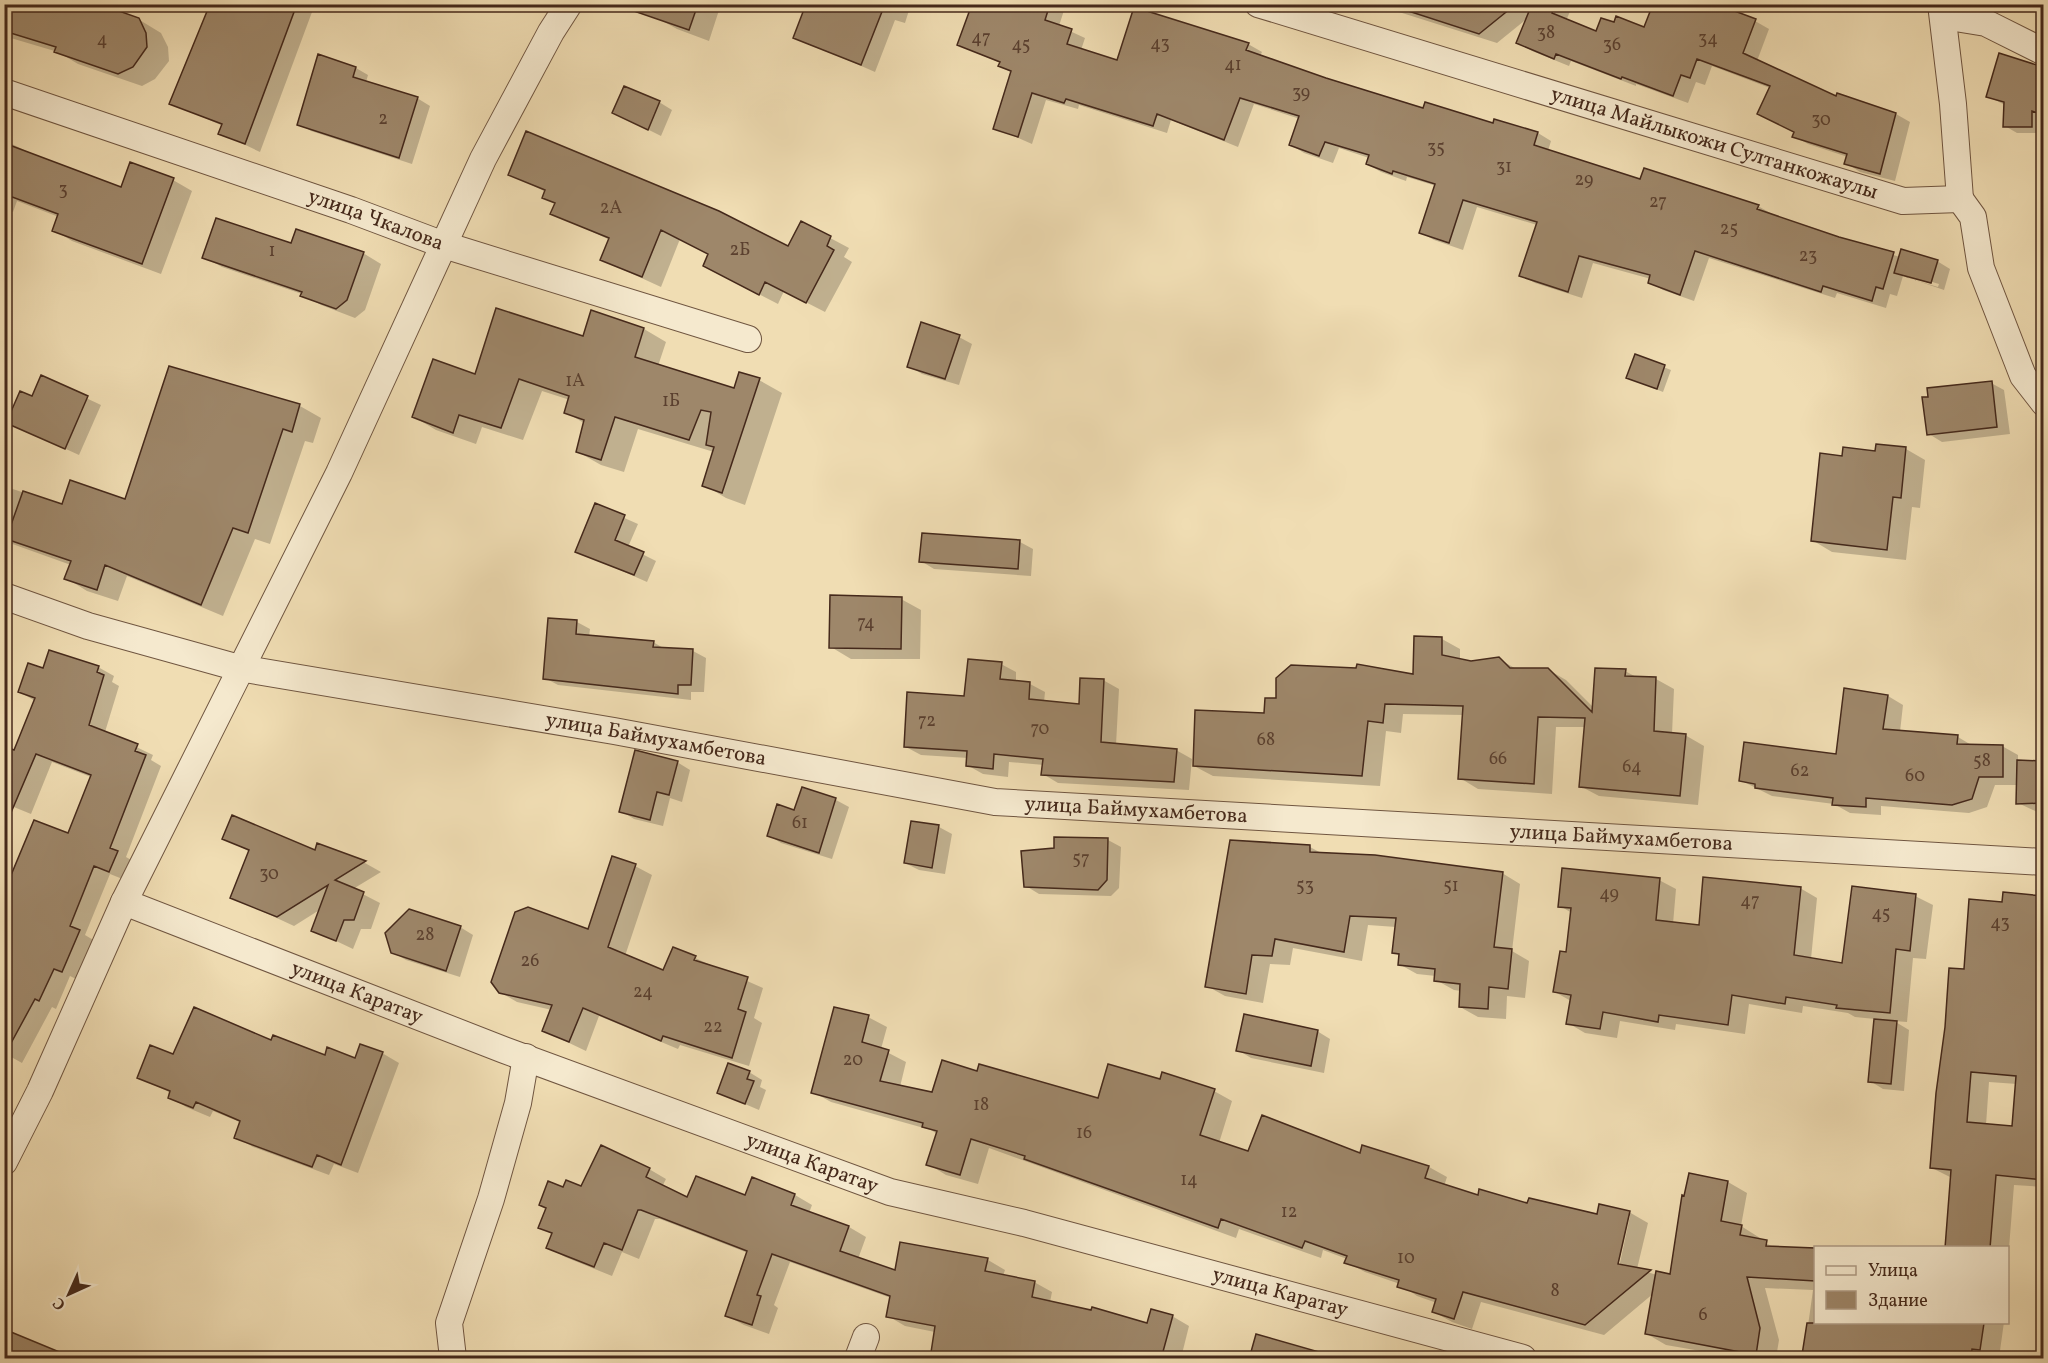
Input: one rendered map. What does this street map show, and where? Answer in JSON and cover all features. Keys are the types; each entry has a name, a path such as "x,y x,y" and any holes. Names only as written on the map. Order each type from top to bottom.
{"street":[{"path":"4,1162 40,1091 124,902 239,668 339,473 483,159 550,32 569,4"},
{"name":"улица Майлыкожи Султанкожаулы","path":"1258,4 1903,201 1960,199"},
{"path":"2043,52 1986,23 1942,10 1953,104 1960,199 1973,217 1981,268 2022,376 2041,401 2043,426"},
{"name":"улица Чкалова","path":"4,92 351,210 444,245 748,339"},
{"name":"улица Баймухамбетова","path":"4,596 88,626 239,668 614,731 995,802 2043,862"},
{"name":"улица Каратау","path":"124,902 526,1057 890,1192 1035,1226 1523,1359"},
{"path":"453,1359 449,1323 491,1198 518,1103 526,1057"}],"building":[{"path":"7,4 99,4 139,18 146,33 147,47 133,67 118,74 54,52 56,47 4,31"},
{"path":"210,4 297,4 245,144 218,134 222,124 169,104"},
{"path":"625,4 698,4 689,30 625,8"},
{"path":"806,4 885,4 861,65 793,38"},
{"path":"972,4 1050,4 1045,20 1072,29 1067,44 1117,60 1134,7 1249,43 1246,50 1326,78 1423,108 1425,102 1493,123 1494,119 1538,132 1534,145 1640,179 1644,168 1759,205 1757,209 1839,237 1894,252 1883,289 1876,287 1872,301 1823,286 1821,292 1695,251 1680,295 1648,283 1650,275 1579,256 1568,292 1519,276 1537,222 1463,200 1449,243 1419,233 1435,184 1393,171 1392,174 1366,164 1369,155 1325,142 1319,156 1289,145 1299,116 1240,98 1224,140 1157,114 1153,126 1066,99 1064,103 1032,93 1018,137 993,129 1011,71 998,66 1000,62 957,45"},
{"path":"1403,4 1516,4 1479,34 1402,9"},
{"path":"1532,4 1555,4 1552,13 1596,31 1601,18 1614,22 1616,16 1644,27 1653,4 1716,4 1756,19 1743,53 1836,96 1837,93 1896,113 1880,174 1844,164 1847,154 1792,137 1794,132 1757,114 1770,86 1697,59 1690,78 1681,75 1673,96 1556,54 1554,59 1516,43"},
{"path":"1999,53 2043,67 2043,115 2032,111 2032,127 2003,127 2004,102 1986,97"},
{"path":"318,54 356,67 353,77 418,97 399,158 297,125"},
{"path":"624,86 660,101 648,130 612,113"},
{"path":"526,131 719,211 788,246 801,221 831,236 827,246 834,250 806,303 765,282 759,295 703,266 708,254 661,230 642,277 600,260 609,238 550,214 555,203 542,198 545,190 508,175"},
{"path":"4,143 121,187 130,162 174,178 142,264 52,231 58,214 4,194"},
{"path":"216,218 291,243 296,229 364,252 347,300 336,309 300,296 302,292 202,258"},
{"path":"1901,249 1938,260 1931,283 1894,273"},
{"path":"496,308 583,336 591,310 644,328 635,357 734,388 739,372 760,378 722,493 702,486 714,447 706,445 711,412 701,410 689,440 615,417 601,460 576,452 584,420 564,413 569,396 519,379 501,428 459,415 453,433 412,417 433,359 475,374"},
{"path":"921,322 960,335 945,379 907,367"},
{"path":"1635,354 1665,365 1657,389 1626,378"},
{"path":"169,366 300,404 292,432 283,429 248,533 233,528 201,605 105,565 97,590 64,579 71,561 6,539 23,491 62,504 70,480 125,499"},
{"path":"41,375 88,396 65,449 6,423 20,391 32,396"},
{"path":"1992,381 1997,427 1927,435 1922,397 1928,397 1927,388"},
{"path":"1876,444 1906,447 1901,498 1893,497 1887,550 1811,541 1820,453 1842,456 1843,447 1875,451"},
{"path":"595,503 625,515 615,540 644,552 634,575 575,552"},
{"path":"922,533 1020,540 1018,569 919,562"},
{"path":"830,595 902,597 901,649 829,648"},
{"path":"548,618 577,620 576,634 654,641 653,647 693,649 691,685 678,685 678,694 543,679"},
{"path":"1414,636 1442,637 1442,655 1471,661 1499,657 1510,668 1548,668 1592,712 1595,668 1626,669 1625,676 1656,677 1654,731 1686,734 1680,796 1579,787 1585,718 1538,717 1534,784 1458,779 1463,706 1385,704 1383,723 1368,721 1362,776 1193,766 1195,710 1264,713 1265,698 1276,698 1276,678 1291,665 1356,668 1357,664 1413,674"},
{"path":"49,650 99,666 97,672 104,675 89,725 138,744 135,751 146,755 110,848 118,851 109,872 94,866 70,926 80,930 62,972 54,969 39,1001 35,999 4,1056 4,892 34,820 68,833 91,775 36,754 4,829 4,746 14,750 35,698 18,692 28,663 43,668"},
{"path":"968,659 1002,662 1000,679 1030,682 1029,699 1079,704 1080,678 1104,679 1101,742 1177,749 1174,782 1041,775 1043,759 994,754 993,769 966,766 967,751 904,747 907,692 964,696"},
{"path":"1844,688 1888,695 1883,729 1958,735 1957,744 2003,745 2003,777 1979,777 1972,799 1952,805 1866,798 1866,807 1832,805 1833,798 1755,788 1755,784 1739,781 1744,742 1836,754"},
{"path":"635,750 678,761 669,795 657,792 650,820 619,812"},
{"path":"2017,760 2043,761 2043,803 2016,804"},
{"path":"802,787 836,798 819,853 767,836 777,804 794,810"},
{"path":"232,815 315,850 317,843 366,861 335,880 364,892 354,920 344,920 336,941 311,931 328,885 277,917 230,898 249,850 222,839"},
{"path":"911,821 939,825 932,868 904,863"},
{"path":"1054,837 1108,838 1107,880 1098,890 1024,887 1021,851 1054,848"},
{"path":"1230,840 1310,845 1310,852 1375,855 1503,872 1494,947 1512,949 1508,989 1489,987 1488,1009 1459,1007 1460,984 1434,981 1435,969 1398,965 1399,954 1392,953 1396,918 1350,916 1344,952 1275,939 1272,956 1252,955 1246,994 1205,987"},
{"path":"612,856 636,864 608,947 663,970 673,947 696,956 694,960 748,977 738,1009 746,1012 732,1058 663,1036 661,1041 583,1008 569,1042 542,1031 552,1005 499,993 491,982 515,912 528,907 588,929"},
{"path":"1562,868 1660,878 1656,920 1699,925 1703,877 1801,887 1794,955 1842,963 1852,886 1916,894 1910,951 1896,949 1890,1013 1836,1008 1837,1005 1786,997 1785,1004 1732,995 1728,1025 1659,1015 1658,1022 1603,1012 1600,1029 1566,1024 1571,995 1553,992 1560,951 1566,952 1571,908 1558,907"},
{"path":"2003,892 2043,896 2043,1180 1996,1175 1990,1246 1945,1246 1951,1170 1930,1168 1949,968 1964,969 1969,899 2002,902","holes":["1971,1072 2016,1076 2012,1126 1967,1122"]},
{"path":"409,909 461,926 446,971 391,953 385,933"},
{"path":"194,1007 271,1040 273,1035 325,1055 327,1047 355,1058 360,1044 383,1052 341,1165 317,1155 312,1167 234,1138 240,1121 196,1102 193,1108 168,1098 170,1091 137,1078 150,1045 173,1054"},
{"path":"834,1007 869,1015 862,1042 889,1050 880,1081 932,1092 942,1060 977,1071 979,1064 1098,1098 1108,1064 1160,1079 1162,1072 1215,1089 1200,1135 1248,1151 1262,1115 1360,1153 1362,1145 1429,1166 1425,1178 1478,1195 1479,1189 1527,1203 1529,1198 1597,1214 1599,1204 1630,1211 1618,1264 1651,1270 1585,1325 1463,1292 1454,1319 1432,1312 1436,1299 1397,1287 1399,1280 1344,1263 1347,1256 1305,1241 1302,1248 1221,1219 1218,1228 1024,1159 1025,1156 971,1139 960,1175 926,1165 937,1131 922,1127 923,1123 811,1093"},
{"path":"1244,1014 1318,1030 1311,1066 1236,1051"},
{"path":"1874,1019 1897,1021 1891,1084 1868,1082"},
{"path":"728,1063 750,1071 747,1079 754,1081 745,1104 717,1093"},
{"path":"601,1145 650,1168 646,1177 687,1197 696,1176 745,1195 752,1177 795,1194 791,1205 849,1226 840,1251 895,1270 900,1242 988,1258 985,1271 1035,1281 1032,1297 1091,1310 1092,1307 1147,1323 1151,1309 1173,1315 1161,1359 930,1359 935,1326 886,1317 890,1296 772,1254 757,1295 761,1296 752,1325 725,1316 747,1251 641,1210 638,1210 622,1250 604,1243 594,1267 546,1248 552,1233 538,1228 546,1208 539,1205 548,1181 563,1187 566,1180 581,1186"},
{"path":"1689,1173 1728,1181 1721,1221 1742,1225 1740,1235 1767,1240 1766,1246 1814,1248 1814,1281 1747,1277 1760,1328 1756,1355 1645,1334 1656,1271 1670,1274 1682,1195 1684,1196"},
{"path":"1807,1323 1984,1324 1980,1350 1972,1349 1971,1359 1826,1359 1802,1355"},
{"path":"11,1332 74,1359 4,1359 4,1346"},
{"path":"1256,1334 1319,1352 1318,1359 1249,1359"}]}
